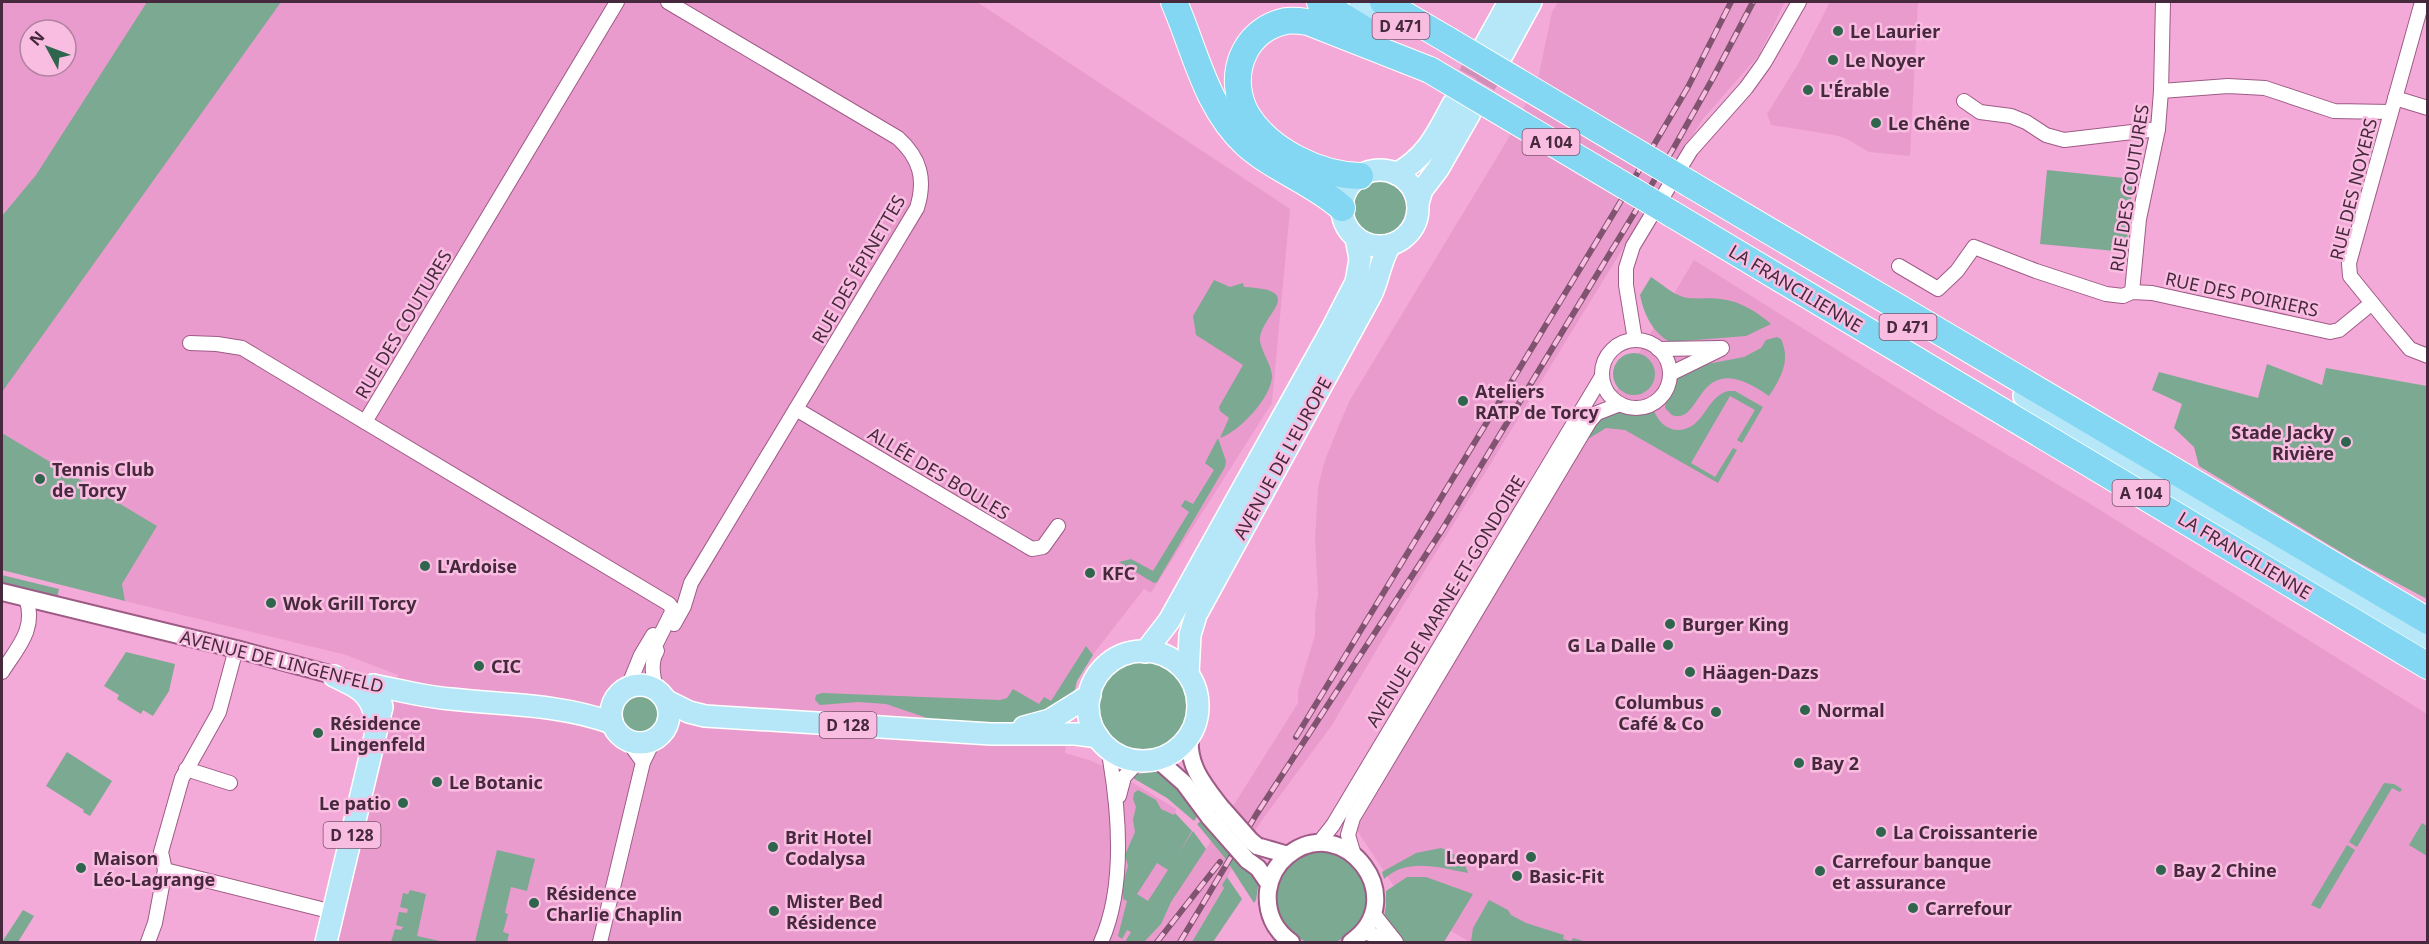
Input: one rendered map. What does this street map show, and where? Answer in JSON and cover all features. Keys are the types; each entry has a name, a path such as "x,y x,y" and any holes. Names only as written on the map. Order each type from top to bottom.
{"highway":[{"path":"1174,2 1212,99 1233,130 1258,153 1316,188 1342,208"},
{"name":"LA FRANCILIENNE","path":"1320,2 1440,53 1682,198 2427,621"},
{"name":"LA FRANCILIENNE","path":"1385,2 1440,53 1682,198 2427,666"},
{"path":"1360,176 1331,173 1315,167 1279,146 1253,122 1246,113 1238,85 1237,71 1241,57 1249,44 1260,32 1288,21 1308,22 1440,53"}],"main road":[{"name":"D 471","path":"1360,2 1440,53"},
{"path":"1509,2 1492,52 1531,2"},
{"name":"AVENUE DE L'EUROPE","path":"1188,674 1190,635 1196,615 1371,295 1378,279 1382,258 1390,245 1408,234 1418,214 1418,203 1422,190 1438,169 1462,108 1411,166 1396,174"},
{"path":"1342,208 1347,190 1360,176 1374,171 1396,174 1411,186 1418,203"},
{"name":"D 471","path":"1682,198 2427,638"},
{"name":"AVENUE DE L'EUROPE","path":"1145,652 1169,621 1338,318 1359,270 1360,259 1356,238 1347,227 1342,208"},
{"path":"1356,238 1372,246 1390,245"},
{"path":"1145,652 1169,658 1188,674 1194,684 1198,705 1195,726 1176,751 1148,760 1122,757 1103,743 1089,717 1090,695 1096,679 1107,666 1120,657 1145,652"},
{"path":"334,676 358,688 370,699 378,727"},
{"path":"642,684 661,695 669,716 660,734 641,743 627,740 616,730 611,716 621,694 642,684"},
{"path":"374,685 382,706"},
{"name":"AVENUE DE LINGENFELD","path":"374,685 448,699 566,711 612,723"},
{"path":"378,727 403,691"},
{"path":"382,706 388,697 403,691"},
{"name":"AVENUE DE LINGENFELD","path":"566,711 621,694"},
{"name":"D 128","path":"661,695 688,712 705,716 991,734 1076,734 1103,743"},
{"name":"D 128","path":"991,734 1050,720 1090,695"},
{"name":"D 128","path":"326,942 382,706"},
{"name":"D 128","path":"660,734 705,716"}],"street":[{"name":"RUE DES COUTURES","path":"617,2 365,422 669,604"},
{"name":"RUE DES ÉPINETTES","path":"653,657 684,606 691,583 917,208 922,185 920,168 910,149 893,134 668,2"},
{"path":"1635,340 1626,285 1626,268 1633,246 1691,150 1746,88 1770,54 1799,2"},
{"name":"RUE DES COUTURES","path":"1899,266 1938,289 1957,271 1974,247 2036,272 2106,294 2123,296 2132,292 2139,219 2158,129 2162,91 2163,2"},
{"name":"RUE DES NOYERS","path":"2422,2 2349,263 2350,276 2410,349 2427,356"},
{"path":"2162,91 2228,86 2265,88 2334,111 2391,112"},
{"path":"2395,98 2427,108"},
{"path":"1964,102 1980,112 2011,116 2026,122 2046,135 2064,140 2158,129"},
{"name":"RUE DES POIRIERS","path":"2132,292 2152,293 2330,332 2339,330 2372,303"},
{"path":"1635,340 1651,344 1658,349 1664,356 1670,374 1663,394 1656,401 1638,408 1620,404 1611,397 1605,388 1602,376 1607,356 1624,342 1635,340"},
{"path":"190,343 242,348 365,422"},
{"path":"1658,349 1722,348 1670,374"},
{"name":"AVENUE DE MARNE-ET-GONDOIRE","path":"1318,844 1333,825 1602,376"},
{"name":"AVENUE DE MARNE-ET-GONDOIRE","path":"1354,855 1348,835 1353,818 1590,421 1597,413 1620,404"},
{"name":"ALLÉE DES BOULES","path":"796,409 1032,549 1043,547 1058,526"},
{"name":"RUE DES ÉPINETTES","path":"621,694 669,604 675,595 691,583"},
{"name":"AVENUE DE LINGENFELD","path":"2,592 374,685"},
{"path":"2,672 30,625 31,611 26,598"},
{"path":"661,695 653,677 653,657 657,642 673,610 669,604"},
{"path":"148,942 155,923 165,870 161,852 186,769 219,712 236,649"},
{"path":"600,942 643,762 660,734"},
{"path":"1190,735 1191,760 1215,812 1248,860 1258,868 1269,884"},
{"path":"627,740 643,762"},
{"path":"1101,942 1109,923 1116,892 1117,803 1103,743"},
{"path":"1117,803 1124,777 1148,760 1184,783 1251,842 1288,855"},
{"path":"186,769 230,783"},
{"path":"1291,942 1281,934 1273,922 1267,899 1269,884 1276,867 1288,855 1303,847 1318,844 1337,846 1354,855 1364,865 1372,881 1375,900 1373,913 1356,937 1395,941"},
{"path":"165,870 333,912"},
{"path":"1373,913 1395,941"}],"shaded area":[{"path":"2,2 977,2 1290,209 1272,403 1151,593 1144,589 1059,698 1068,726 1065,753 1112,770 1176,809 1175,813 1206,849 1298,703 1298,691 1315,635 1318,595 1315,539 1318,488 1324,463 1339,425 1350,400 1508,139 1538,79 1552,12 1558,2 1785,2 1759,55 1702,120 1332,725 1262,820 1222,885 1224,888 1192,942 334,942 398,675 346,655 125,601 122,584 157,526 2,433"},
{"path":"1830,2 1918,2 1910,156 1869,152 1845,138 1771,125 1767,114 1798,64"},
{"path":"1694,260 1939,414 2087,502 2427,714 2427,942 1470,942 1407,906 1356,829"}],"green space":[{"path":"147,2 281,2 2,392 2,216 36,175"},
{"path":"2047,170 2133,179 2126,252 2040,244"},
{"path":"1379,181 1389,183 1398,189 1404,198 1406,208 1404,218 1398,227 1389,233 1379,235 1369,233 1360,227 1354,218 1352,208 1354,198 1360,189 1369,183"},
{"path":"1651,277 1683,297 1728,300 1754,311 1771,324 1746,336 1670,342 1654,328 1642,302 1640,295"},
{"path":"1214,280 1230,287 1243,283 1244,287 1264,289 1274,293 1278,299 1261,332 1260,341 1272,376 1267,394 1245,421 1220,438 1229,418 1220,411 1219,407 1243,365 1196,335 1193,316"},
{"path":"1777,337 1781,339 1784,347 1785,362 1781,375 1769,396 1745,382 1727,378 1714,382 1704,390 1690,410 1682,415 1672,415 1665,408 1666,398 1676,378 1702,365 1744,357 1761,348 1766,340"},
{"path":"1634,353 1642,354 1649,359 1654,366 1654,382 1649,389 1642,394 1634,395 1626,394 1619,389 1614,382 1613,374 1614,366 1619,359 1626,354"},
{"path":"2267,364 2322,385 2326,368 2427,386 2427,599 2354,560 2199,466 2194,447 2174,428 2182,404 2152,390 2159,372 2258,398"},
{"path":"1728,391 1735,391 1763,407 1742,443 1737,440 1755,410 1730,396 1691,463 1715,477 1733,448 1737,450 1718,483 1625,430 1606,428 1586,438 1604,417 1617,413 1642,413 1653,409 1665,426 1677,430 1686,429 1699,420 1714,400"},
{"name":"Tennis Club de Torcy","path":"2,433 157,526 122,584 125,601 2,570"},
{"path":"1218,438 1226,461 1225,467 1157,582 1154,583 1119,562 1131,559 1153,571 1189,512 1181,506 1185,500 1193,504 1214,470 1205,463"},
{"path":"2,575 59,589 57,599 2,585"},
{"path":"1086,646 1093,655 1077,681 1073,698 1029,721 989,724 939,722 886,704 858,702 820,705 815,700 816,695 822,693 1000,700 1007,698 1013,689 1039,704 1044,697 1051,701"},
{"path":"126,652 175,664 169,691 153,716 143,710 141,714 117,699 119,695 104,686"},
{"path":"1143,660 1160,663 1175,673 1185,688 1188,705 1185,722 1175,737 1160,747 1143,750 1126,747 1111,737 1101,722 1098,705 1101,688 1111,673 1126,663"},
{"path":"640,691 655,698 662,713 655,728 640,735 625,728 618,713 625,698"},
{"path":"67,752 112,781 90,816 46,786"},
{"path":"1163,771 1199,814 1194,821 1167,798 1133,778 1136,774"},
{"path":"2384,783 2394,784 2402,789 2400,792 2392,788 2357,847 2349,842"},
{"path":"1138,790 1156,800 1161,809 1174,815 1175,813 1192,831 1178,854 1193,831 1206,849 1171,902 1161,924 1144,942 1125,942 1131,932 1127,930 1122,939 1118,936 1127,901 1123,899 1122,886 1128,866 1125,855 1135,832 1134,793","holes":["1157,863 1168,870 1148,901 1137,894"]},
{"path":"1203,819 1259,880 1254,903 1225,858 1197,824"},
{"path":"2422,823 2427,826 2427,856 2409,845"},
{"path":"2347,845 2355,850 2320,909 2311,905"},
{"path":"1441,848 1458,858 1468,873 1414,866 1393,872 1384,879 1382,872 1416,853"},
{"path":"497,850 535,859 527,891 511,887 503,932 509,934 507,942 475,942"},
{"path":"1321,852 1338,856 1353,866 1363,881 1367,898 1363,915 1353,930 1338,940 1321,944 1304,940 1289,930 1279,915 1275,898 1279,881 1289,866 1304,856"},
{"path":"1227,877 1242,899 1213,942 1192,942 1224,888 1222,885"},
{"path":"1407,877 1426,877 1473,894 1444,942 1404,942 1383,921 1386,891"},
{"path":"410,890 426,894 417,936 444,942 391,942 395,929 401,930 403,927 396,925 399,912 407,913 408,909 400,907 403,893 408,894"},
{"path":"1489,900 1526,923 1564,935 1563,939 1571,941 1573,938 1587,942 1471,942 1473,928"},
{"path":"23,910 34,916 18,942 2,942"}],"tunnel":[{"path":"1454,102 1484,47"},
{"path":"1470,112 1501,57"}],"railway":[{"path":"1296,737 1615,211 1688,87 1731,2"},
{"path":"1180,942 1256,815 1442,530 1672,151 1753,2"},
{"path":"1157,942 1220,862"}],"place":[{"name":"Le Laurier","path":"1838,31"},
{"name":"Le Noyer","path":"1833,60"},
{"name":"L'Érable","path":"1808,90"},
{"name":"Le Chêne","path":"1876,123"},
{"name":"Ateliers RATP de Torcy","path":"1463,401"},
{"name":"Stade Jacky Rivière","path":"2346,442"},
{"name":"Tennis Club de Torcy","path":"40,479"},
{"name":"L'Ardoise","path":"425,566"},
{"name":"KFC","path":"1090,573"},
{"name":"Wok Grill Torcy","path":"271,603"},
{"name":"Burger King","path":"1670,624"},
{"name":"G La Dalle","path":"1668,645"},
{"name":"CIC","path":"479,666"},
{"name":"Häagen-Dazs","path":"1690,672"},
{"name":"Normal","path":"1805,710"},
{"name":"Columbus Café & Co","path":"1716,712"},
{"name":"Résidence Lingenfeld","path":"318,733"},
{"name":"Bay 2","path":"1799,763"},
{"name":"Le Botanic","path":"437,782"},
{"name":"Le patio","path":"403,803"},
{"name":"La Croissanterie","path":"1881,832"},
{"name":"Brit Hotel Codalysa","path":"773,847"},
{"name":"Leopard","path":"1531,857"},
{"name":"Maison Léo-Lagrange","path":"81,868"},
{"name":"Bay 2 Chine","path":"2161,870"},
{"name":"Carrefour banque et assurance","path":"1820,871"},
{"name":"Basic-Fit","path":"1517,876"},
{"name":"Résidence Charlie Chaplin","path":"534,903"},
{"name":"Carrefour","path":"1913,908"},
{"name":"Mister Bed Résidence","path":"774,911"}]}
